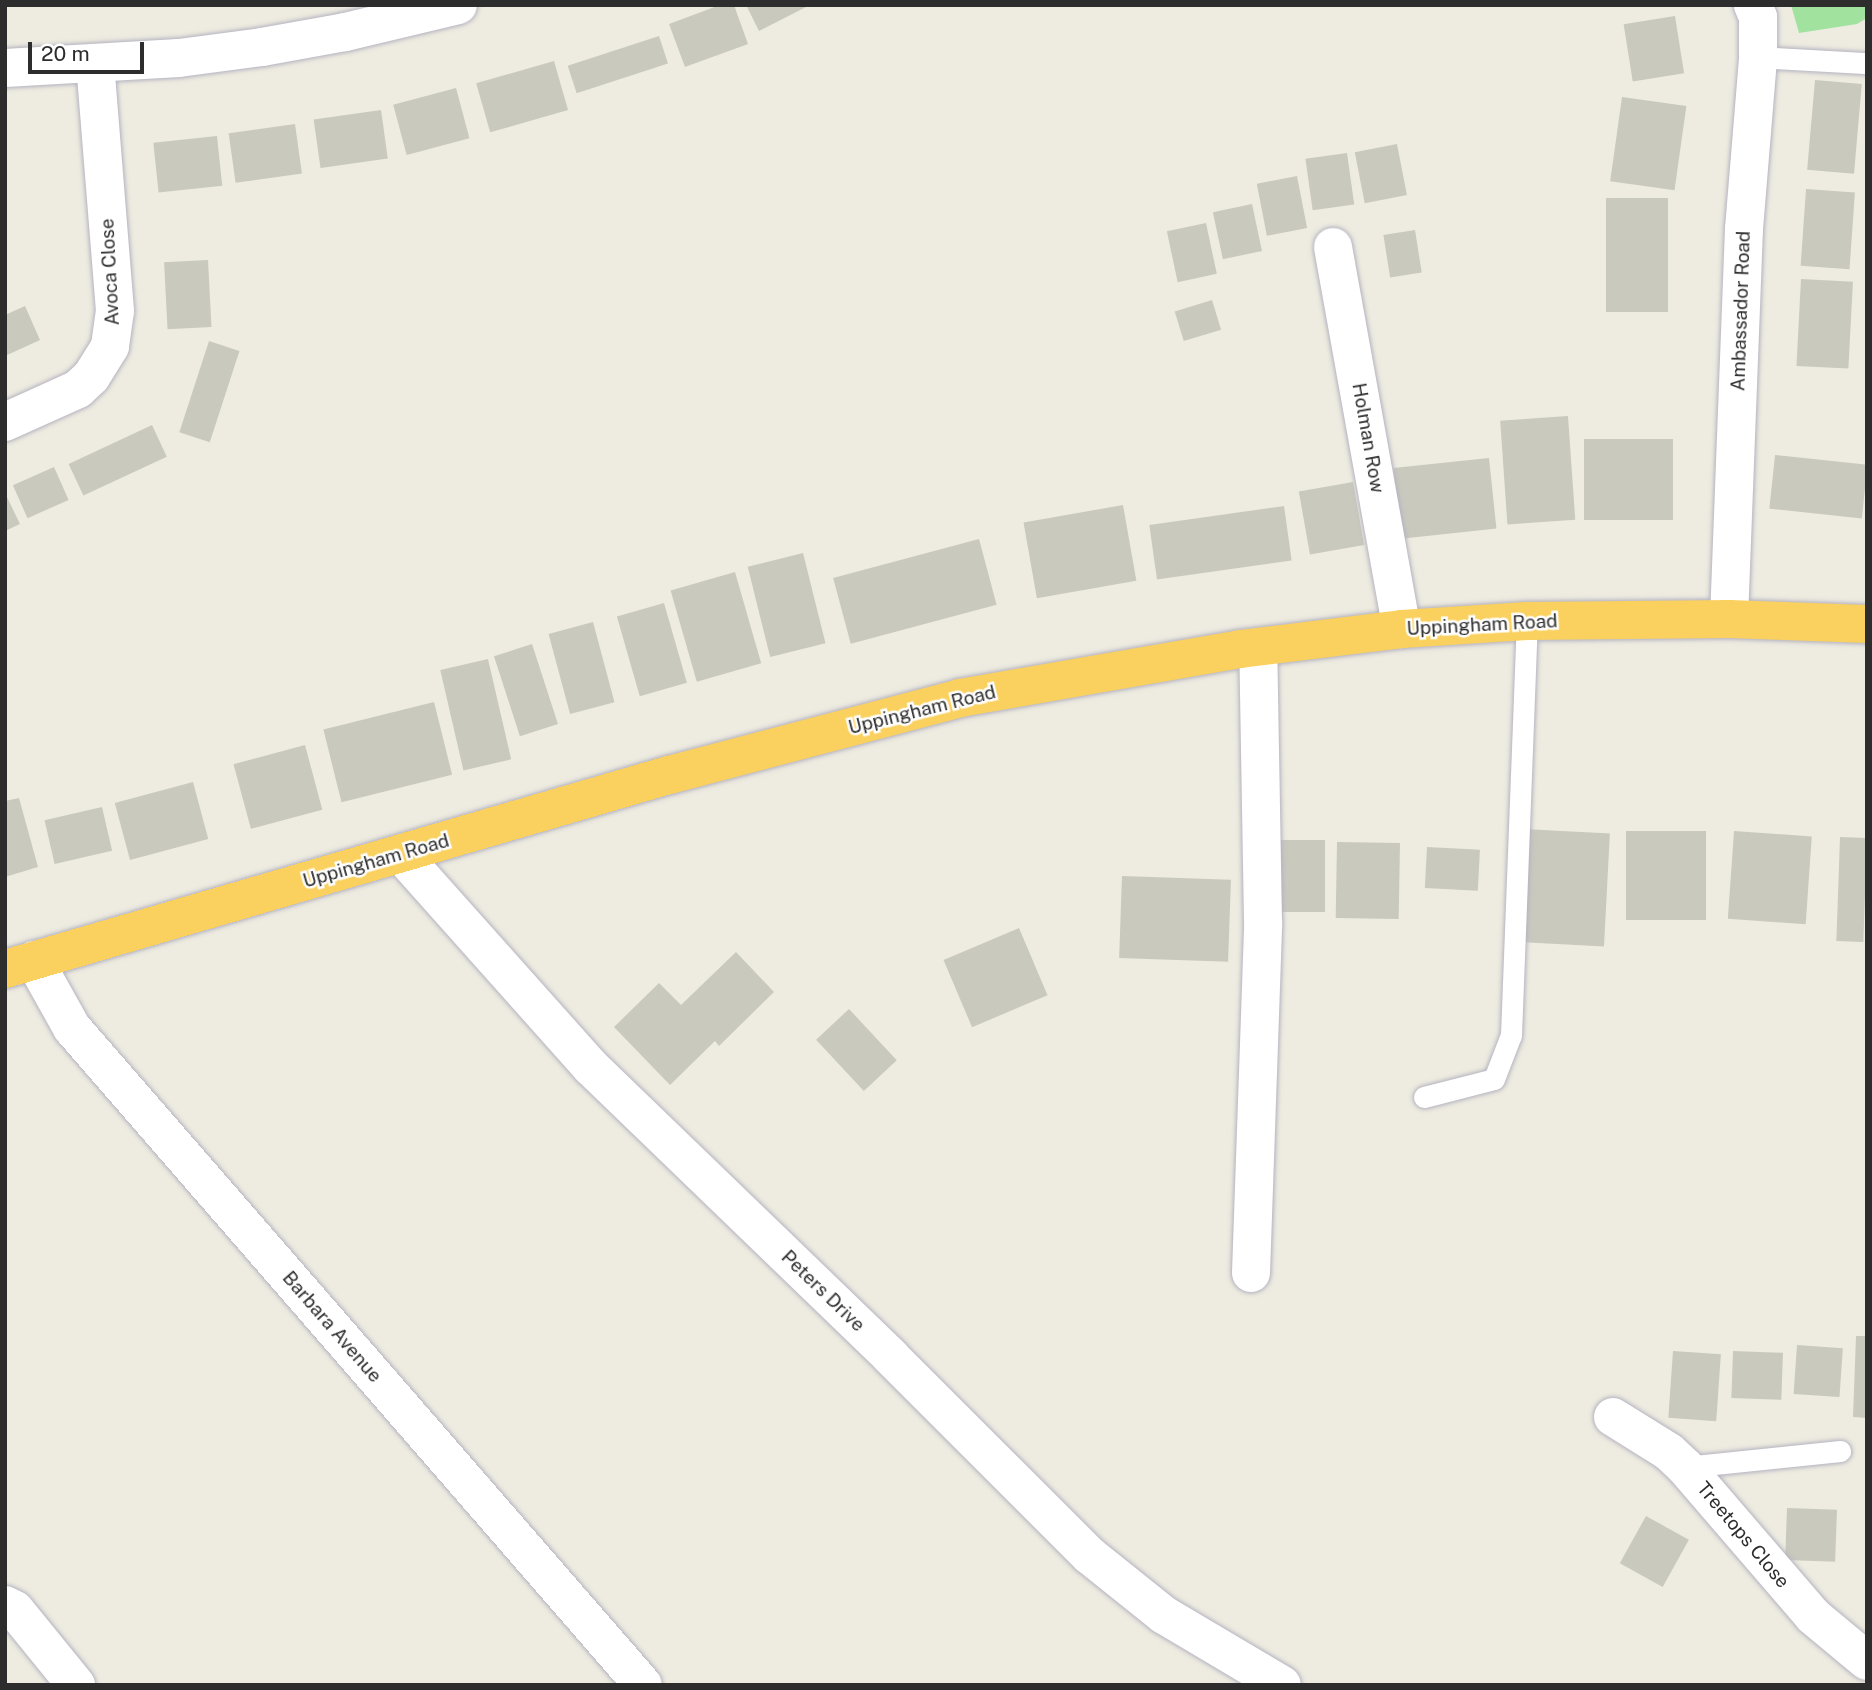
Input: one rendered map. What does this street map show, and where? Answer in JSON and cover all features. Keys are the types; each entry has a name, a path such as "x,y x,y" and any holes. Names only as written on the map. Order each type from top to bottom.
{"highway":[{"name":"Uppingham Road","path":"20,964 669,775 960,698 1258,647 1402,629 1527,621 1730,619 1867,624"}],"street":[{"path":"5,68 94,64 262,47 345,32 458,5"},
{"name":"Ambassador Road","path":"1730,619 1744,229 1758,57 1758,17 1753,5"},
{"name":"Avoca Close","path":"5,422 78,388 92,377 110,346 115,311 94,64"},
{"name":"Holman Row","path":"1334,247 1402,629"},
{"path":"1251,1273 1262,922 1258,647"},
{"name":"Peters Drive","path":"401,854 591,1067 890,1356 1090,1555 1164,1615 1282,1685"},
{"name":"Barbara Avenue","path":"20,964 72,1028 643,1685"},
{"name":"Treetops Close","path":"1614,1417 1669,1452 1685,1467 1813,1616 1867,1661"},
{"path":"5,1605 15,1610 76,1685"}],"lane":[{"path":"1758,57 1867,63"},
{"path":"1424,1097 1494,1079 1511,1035 1527,621"},
{"path":"1685,1467 1840,1451"}],"green space":[{"path":"1791,5 1867,5 1867,18 1857,24 1799,33"}],"building":[{"path":"720,5 734,5 748,44 685,67 669,24"},
{"path":"746,5 810,5 759,31"},
{"path":"1675,16 1684,73 1633,81 1624,24"},
{"path":"659,36 668,64 577,93 568,66"},
{"path":"554,61 568,110 490,132 476,83"},
{"path":"1815,80 1862,84 1854,174 1807,170"},
{"path":"456,88 469,138 407,155 393,105"},
{"path":"1622,97 1686,106 1675,190 1610,181"},
{"path":"381,110 388,159 320,168 314,119"},
{"path":"295,124 302,174 236,183 229,133"},
{"path":"217,136 222,186 159,192 153,143"},
{"path":"1397,144 1407,195 1365,203 1355,152"},
{"path":"1347,153 1354,204 1313,210 1305,159"},
{"path":"1297,176 1307,228 1267,236 1257,184"},
{"path":"1806,189 1855,192 1850,269 1801,266"},
{"path":"1606,198 1668,198 1668,312 1606,312"},
{"path":"1252,204 1262,251 1223,259 1213,212"},
{"path":"1206,223 1217,274 1178,282 1167,231"},
{"path":"1415,230 1422,272 1390,277 1383,235"},
{"path":"208,260 212,327 168,329 164,262"},
{"path":"1801,279 1853,282 1848,369 1796,366"},
{"path":"1212,300 1221,330 1184,341 1175,311"},
{"path":"25,306 40,340 5,356 5,315"},
{"path":"209,341 239,351 210,442 179,432"},
{"path":"1568,416 1575,520 1507,524 1500,421"},
{"path":"152,425 167,457 83,496 69,464"},
{"path":"1584,439 1673,439 1673,520 1584,520"},
{"path":"1775,455 1867,465 1862,518 1769,509"},
{"path":"1489,458 1496,529 1401,539 1394,468"},
{"path":"54,467 69,500 28,518 13,485"},
{"path":"1353,482 1364,545 1310,555 1299,492"},
{"path":"5,493 20,524 5,531"},
{"path":"1123,505 1136,581 1037,598 1024,523"},
{"path":"1284,506 1292,560 1157,579 1149,525"},
{"path":"979,539 997,605 851,644 833,578"},
{"path":"803,553 825,643 770,657 748,567"},
{"path":"735,572 761,663 697,682 671,590"},
{"path":"664,603 687,683 640,696 617,617"},
{"path":"593,622 614,702 570,714 549,634"},
{"path":"532,644 558,724 520,736 494,656"},
{"path":"488,659 511,759 463,770 440,670"},
{"path":"434,702 452,775 342,802 323,730"},
{"path":"305,745 322,810 251,829 234,764"},
{"path":"193,782 208,839 130,860 115,803"},
{"path":"19,798 38,867 5,877 5,801"},
{"path":"102,807 112,851 55,864 45,820"},
{"path":"1523,829 1610,834 1604,946 1517,942"},
{"path":"1626,831 1706,831 1706,920 1626,920"},
{"path":"1734,831 1812,836 1806,924 1728,919"},
{"path":"1840,837 1867,838 1863,942 1836,941"},
{"path":"1275,840 1325,840 1325,912 1275,912"},
{"path":"1337,842 1400,843 1399,919 1336,918"},
{"path":"1427,847 1480,850 1478,891 1425,888"},
{"path":"1122,876 1231,880 1228,962 1119,958"},
{"path":"1019,928 1048,995 972,1027 944,960"},
{"path":"736,952 774,992 719,1046 715,1041 670,1085 614,1027 659,983 681,1005"},
{"path":"849,1009 897,1060 864,1091 816,1040"},
{"path":"1856,1336 1867,1336 1867,1418 1853,1417"},
{"path":"1797,1345 1843,1348 1839,1397 1794,1394"},
{"path":"1673,1351 1721,1354 1716,1421 1668,1418"},
{"path":"1733,1351 1783,1353 1781,1400 1731,1398"},
{"path":"1787,1508 1837,1510 1835,1562 1785,1560"},
{"path":"1646,1516 1689,1540 1663,1587 1620,1563"}]}
